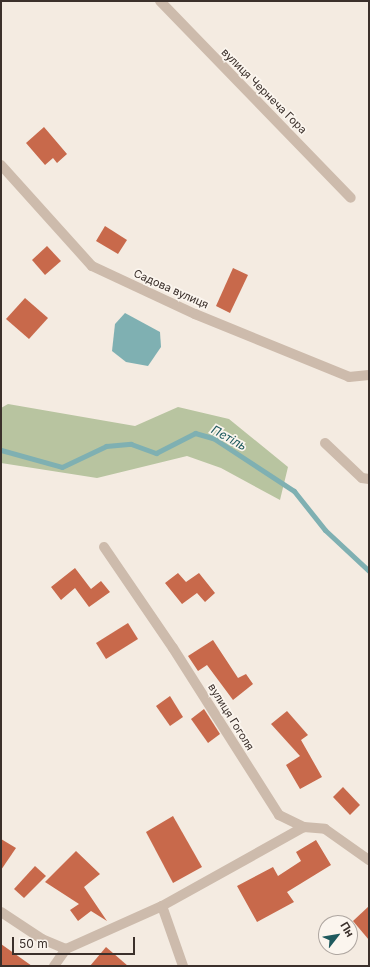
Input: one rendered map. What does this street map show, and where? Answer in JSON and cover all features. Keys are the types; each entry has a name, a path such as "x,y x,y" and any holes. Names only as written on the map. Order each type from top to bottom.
{"street":[{"name":"вулиця Чернеча Гора","path":"160,1 351,198"},
{"name":"Садова вулиця","path":"1,164 92,266 195,314 349,377 369,375"},
{"path":"325,443 362,478 369,479"},
{"name":"вулиця Гоголя","path":"104,547 173,648 279,815 304,827 324,829 369,860"},
{"path":"54,966 66,949 162,906 304,827"},
{"path":"162,906 183,966"},
{"path":"1,912 42,939 66,949"}],"green space":[{"path":"8,404 135,426 178,407 229,419 288,467 280,500 221,468 187,456 97,478 1,463 1,408"}],"water":[{"path":"125,313 160,332 161,347 148,366 126,362 112,351 115,324"}],"building":[{"path":"44,127 67,154 57,163 53,158 45,165 26,143"},
{"path":"105,226 127,240 118,254 96,241"},
{"path":"47,246 61,261 45,275 32,260"},
{"path":"233,268 248,275 230,313 216,306"},
{"path":"25,298 48,318 29,339 6,319"},
{"path":"75,568 91,589 101,581 110,592 89,607 75,588 61,600 51,587"},
{"path":"178,573 186,582 199,573 215,593 205,602 197,593 182,604 165,583"},
{"path":"128,623 138,639 106,659 96,643"},
{"path":"213,640 238,678 246,674 253,684 233,700 207,665 198,671 188,656"},
{"path":"170,696 183,717 170,726 156,706"},
{"path":"204,709 220,734 208,743 191,719"},
{"path":"287,711 308,735 301,740 322,777 300,789 286,765 300,756 271,724"},
{"path":"343,787 360,805 350,815 333,797"},
{"path":"173,816 202,867 173,883 146,832"},
{"path":"1,839 16,848 1,870"},
{"path":"316,840 331,865 287,892 294,902 257,922 237,886 273,867 278,876 301,861 296,852"},
{"path":"76,851 100,874 84,887 107,921 91,911 78,921 70,910 79,904 45,882"},
{"path":"35,866 46,876 24,898 14,889"},
{"path":"369,906 369,940 358,927 358,916"},
{"path":"1,944 32,966 1,966"},
{"path":"106,947 128,966 90,966"}],"waterway":[{"name":"Петіль","path":"1,450 62,467 106,446 131,444 156,453 195,433 213,438 294,491 325,530 369,571"}]}
